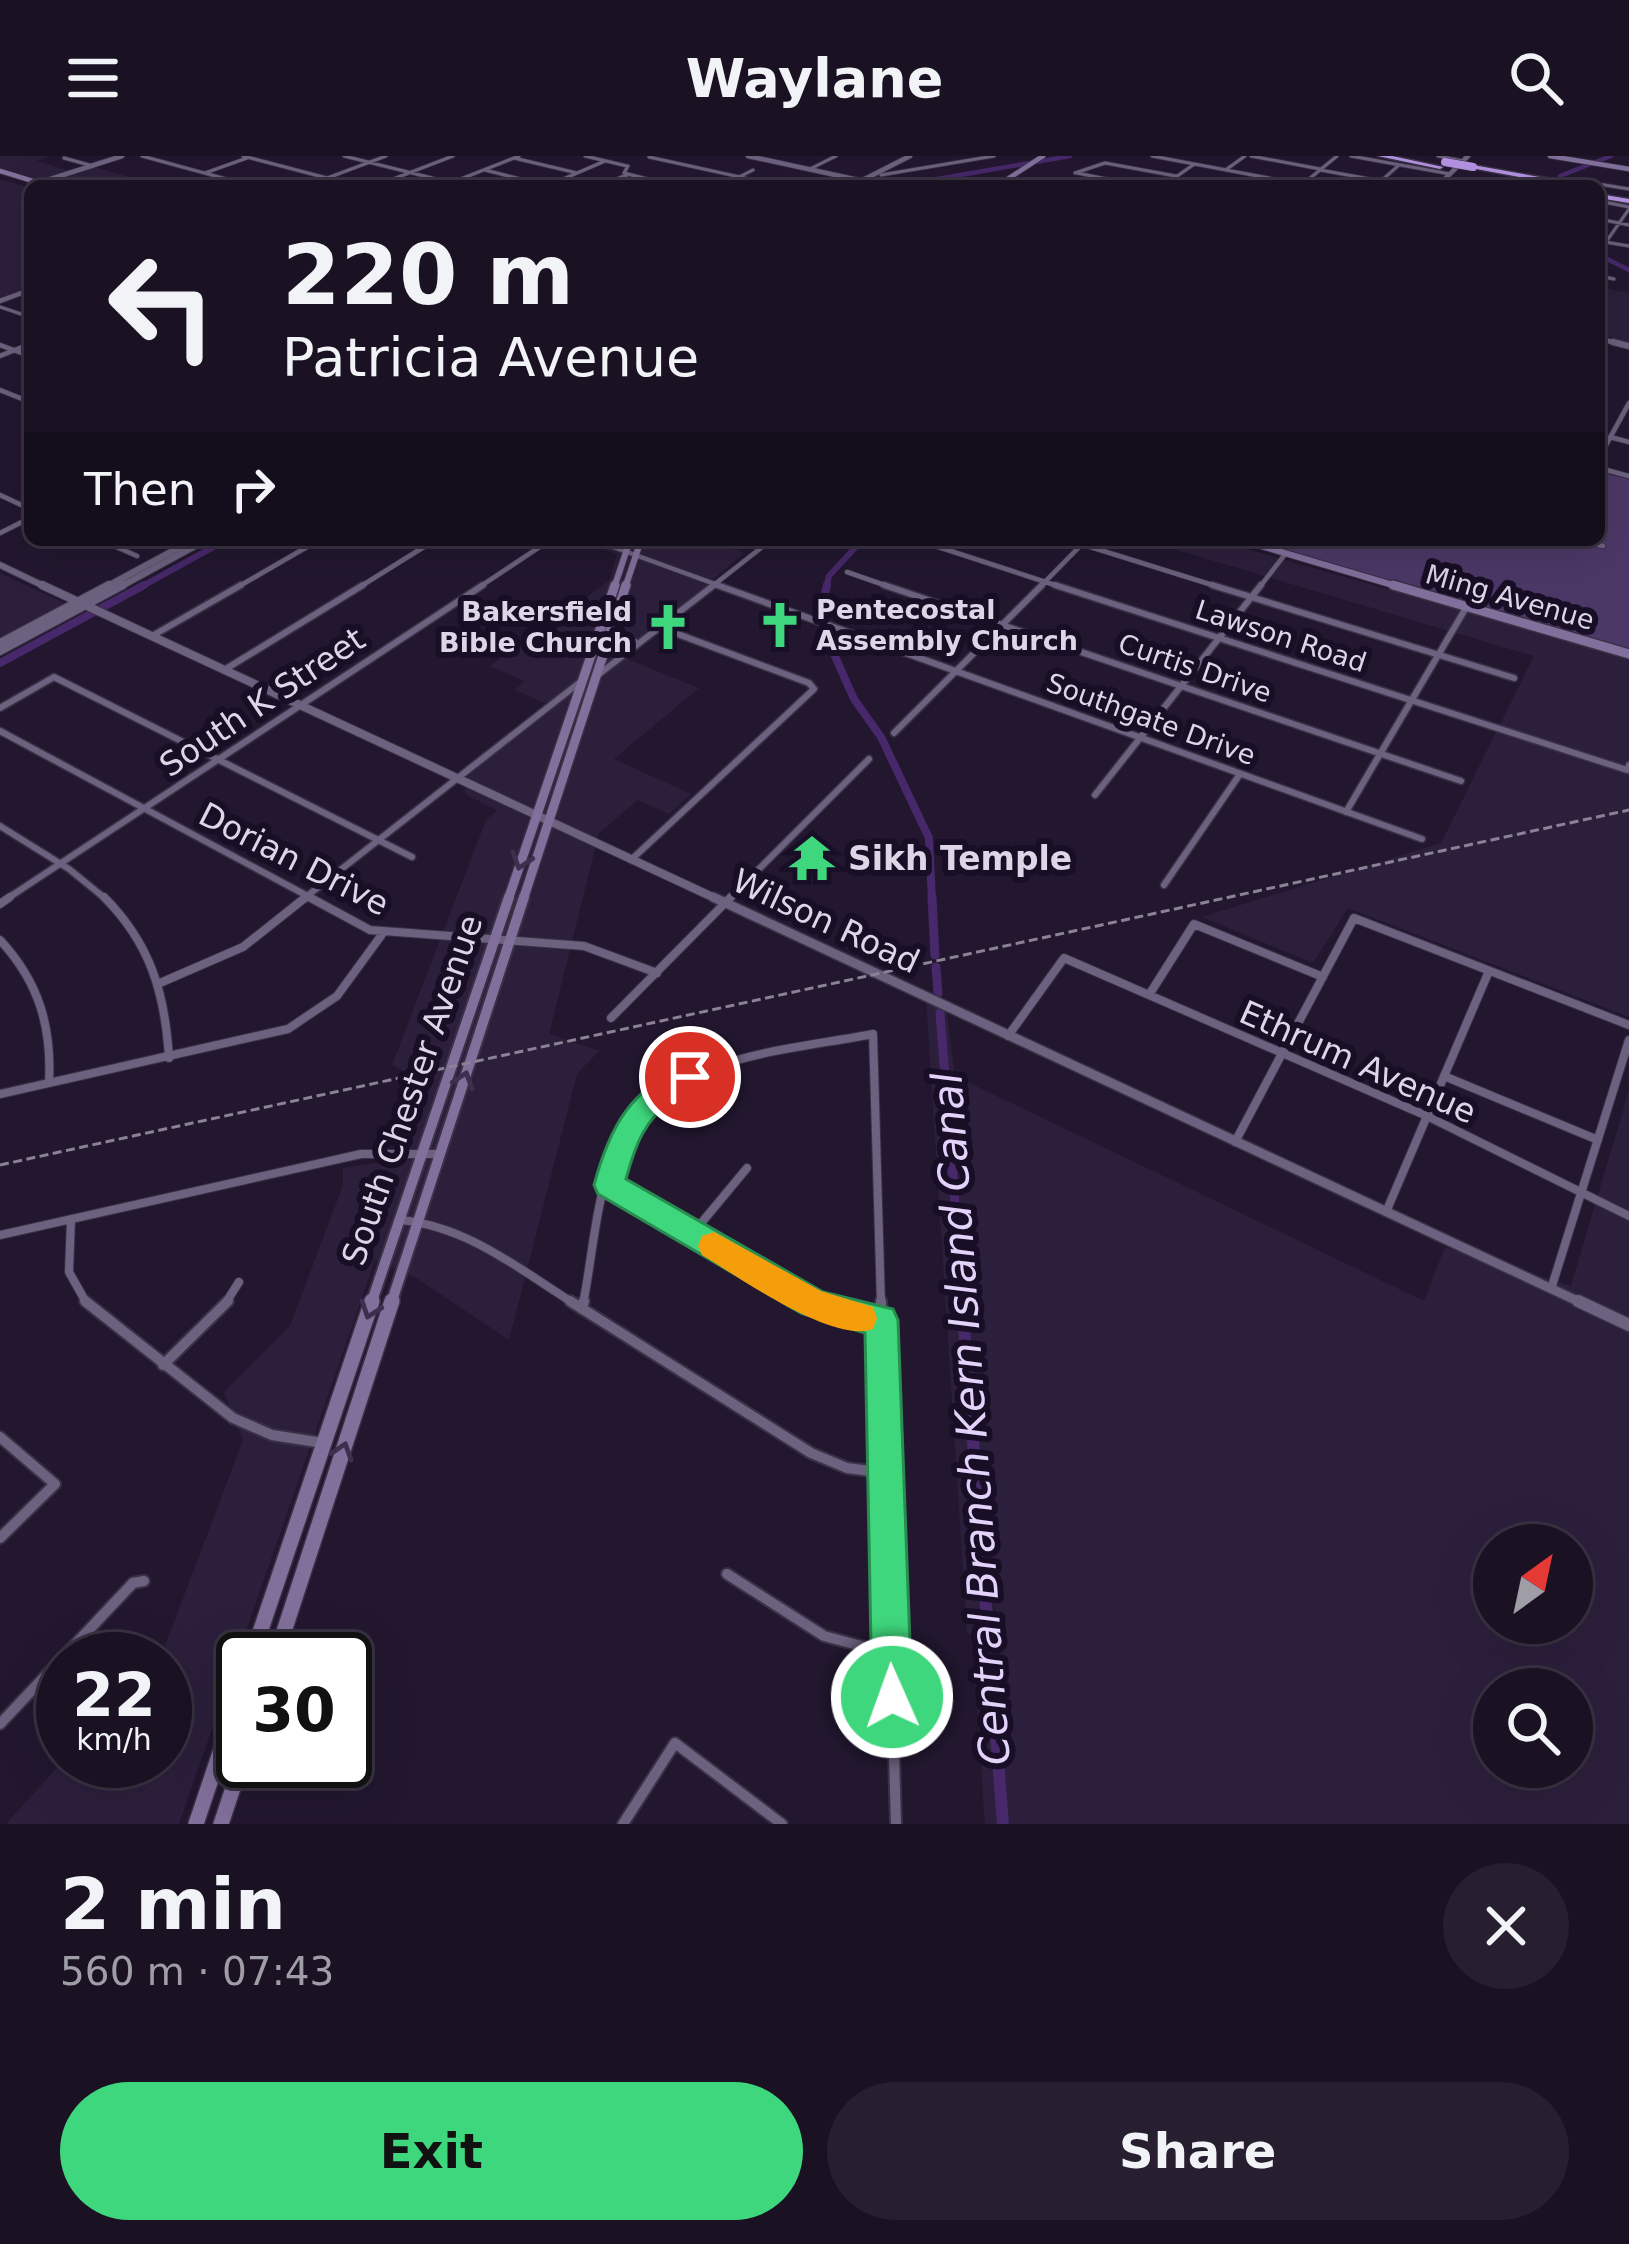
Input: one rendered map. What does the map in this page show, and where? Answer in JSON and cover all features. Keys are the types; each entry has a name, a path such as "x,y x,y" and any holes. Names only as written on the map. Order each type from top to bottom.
{"highway":[{"path":"1382,156 1441,162"},
{"path":"1411,156 1518,180"},
{"path":"1470,170 1555,180"}],"main road":[{"path":"1550,156 1629,170"},
{"path":"1007,180 1044,157"},
{"name":"Ming Avenue","path":"1262,546 1629,654"},
{"name":"South Chester Avenue","path":"260,1632 536,814 597,673 606,609 630,549"},
{"name":"South Chester Avenue","path":"284,1632 549,821 578,713 579,683 602,643 630,549"},
{"path":"196,1824 216,1764"},
{"path":"221,1824 233,1788"}],"street":[{"path":"50,180 122,156"},
{"path":"142,156 230,180"},
{"path":"205,173 249,156 327,178"},
{"path":"344,156 441,180"},
{"path":"322,180 386,156"},
{"path":"390,180 453,156"},
{"path":"585,156 628,166 622,171 649,180"},
{"path":"650,156 754,180"},
{"path":"748,156 851,180"},
{"path":"772,161 782,156"},
{"path":"810,170 836,156"},
{"path":"869,180 920,156"},
{"path":"881,175 994,156"},
{"path":"1152,156 1281,180"},
{"path":"1227,170 1248,156 1371,180"},
{"path":"1308,180 1337,156"},
{"path":"1351,156 1450,174"},
{"path":"459,180 516,157 577,173"},
{"path":"64,158 93,166"},
{"path":"1441,162 1466,158"},
{"path":"1445,180 1466,158"},
{"path":"870,180 909,159 938,164"},
{"path":"561,180 605,161"},
{"path":"1110,180 1075,173 1106,163 1177,176"},
{"path":"1171,180 1194,164"},
{"path":"1383,180 1399,165"},
{"path":"484,170 523,180"},
{"path":"734,180 753,170"},
{"path":"614,180 628,175"},
{"path":"1605,239 1619,223 1629,200"},
{"path":"1605,220 1629,225"},
{"path":"1605,277 1614,279"},
{"path":"0,345 24,354"},
{"path":"0,356 24,346"},
{"path":"1605,447 1628,407"},
{"path":"1610,437 1629,442"},
{"path":"114,546 137,556"},
{"path":"90,607 184,546"},
{"path":"0,647 90,607 196,546"},
{"path":"152,636 309,546"},
{"path":"224,670 425,546"},
{"name":"South K Street","path":"0,904 541,546"},
{"path":"597,673 763,546"},
{"name":"Lawson Road","path":"936,546 1627,770 1629,765"},
{"path":"894,734 1080,546"},
{"path":"1096,546 1514,678"},
{"name":"Southgate Drive","path":"630,549 715,584 1423,839"},
{"path":"1095,795 1286,553"},
{"name":"Wilson Road","path":"0,565 1629,1325"},
{"name":"Curtis Drive","path":"847,572 1461,781"},
{"path":"1346,812 1467,607"},
{"path":"631,860 814,689 809,683 658,627"},
{"path":"602,643 626,645 642,640"},
{"path":"0,708 54,677 412,856"},
{"path":"160,983 230,956 579,683"},
{"path":"535,718 553,711 578,713"},
{"name":"Dorian Drive","path":"0,731 308,898 382,933 599,949 656,973"},
{"path":"611,1018 869,759"},
{"path":"1164,884 1240,774"},
{"path":"0,826 63,863 119,908 144,944 160,983 169,1058"},
{"path":"1235,1142 1354,918 1629,1025"},
{"path":"1149,995 1194,924 1323,976"},
{"path":"0,1094 254,1040 304,1022 347,985 382,933"},
{"path":"0,940 31,978 44,1011 49,1083"},
{"name":"Ethrum Avenue","path":"1008,1036 1064,958 1427,1116 1629,1216"},
{"path":"1386,1212 1489,971"},
{"path":"582,1309 609,1185 628,1127 649,1103 675,1084 704,1072 873,1034 896,1824"},
{"path":"1551,1289 1629,1040"},
{"path":"1444,1076 1598,1140"},
{"path":"0,1235 361,1154 440,1154"},
{"path":"693,1234 747,1168"},
{"path":"609,1185 812,1303 848,1316 881,1320"},
{"path":"71,1219 69,1272 80,1299 252,1428 324,1444"},
{"path":"400,1220 463,1234 811,1453 848,1468 886,1473"},
{"path":"163,1365 231,1298 239,1282"},
{"path":"0,1437 55,1484 0,1538"},
{"path":"727,1574 822,1638 866,1652 891,1654"},
{"path":"0,1724 133,1583 144,1581"},
{"path":"623,1824 675,1743 782,1824"}],"shaded area":[{"path":"0,156 49,156 37,161 76,173 95,167 140,180 38,180 0,168"},
{"path":"0,179 24,186 24,289 0,298"},
{"path":"1605,288 1629,293 1629,343 1605,337"},
{"path":"1605,473 1629,479 1629,651 1274,546 1605,546"},
{"path":"594,546 728,546 744,553 622,657 699,688 614,759 691,794 669,814 638,800 599,833 549,1034 599,1051 577,1074 509,1340 418,1279 375,1260 246,1632 216,1632 216,1718 192,1787 192,1632 170,1632 243,1440 224,1392 290,1326 343,1185 343,1168 393,1160 408,1150 429,1086 392,1065 486,820 497,810 465,794 470,763 547,704 515,690 525,681 490,666 609,581 617,554"},
{"path":"1163,546 1237,546 1629,659 1629,1017 1348,908 1313,963 1202,917 1441,843 1534,656"},
{"path":"0,573 62,602 63,604 0,639"},
{"path":"926,997 946,1007 955,1076 1424,1301 1445,1247 1571,1286 1629,1090 1629,1824 985,1824 972,1641 1001,1658 993,1592 996,1651 967,1632"},
{"path":"39,1788 192,1788 179,1824 6,1824"}],"waterway":[{"path":"932,180 1070,156"},
{"path":"1560,176 1611,156"},
{"path":"1605,258 1629,270"},
{"path":"139,588 215,546"},
{"name":"Central Branch Kern Island Canal","path":"826,588 829,576 856,546"},
{"path":"0,663 144,585"},
{"name":"Central Branch Kern Island Canal","path":"820,617 827,585"},
{"name":"Central Branch Kern Island Canal","path":"822,627 854,699 881,737 929,838 932,900"},
{"name":"Central Branch Kern Island Canal","path":"932,897 935,955"},
{"name":"Central Branch Kern Island Canal","path":"936,967 938,993"},
{"name":"Central Branch Kern Island Canal","path":"940,1013 963,1304"},
{"name":"Central Branch Kern Island Canal","path":"962,1301 1003,1824"}],"railway":[{"path":"0,1165 1629,810"}],"slow traffic":[{"path":"714,1246 812,1303 861,1318"}],"place":[{"name":"Pentecostal Assembly Church","path":"780,625"},
{"name":"Bakersfield Bible Church","path":"668,627"},
{"name":"Sikh Temple","path":"812,858"}],"route":[{"path":"690,1077 661,1093 628,1127 609,1185 812,1303 848,1316 881,1320 892,1697"}]}
